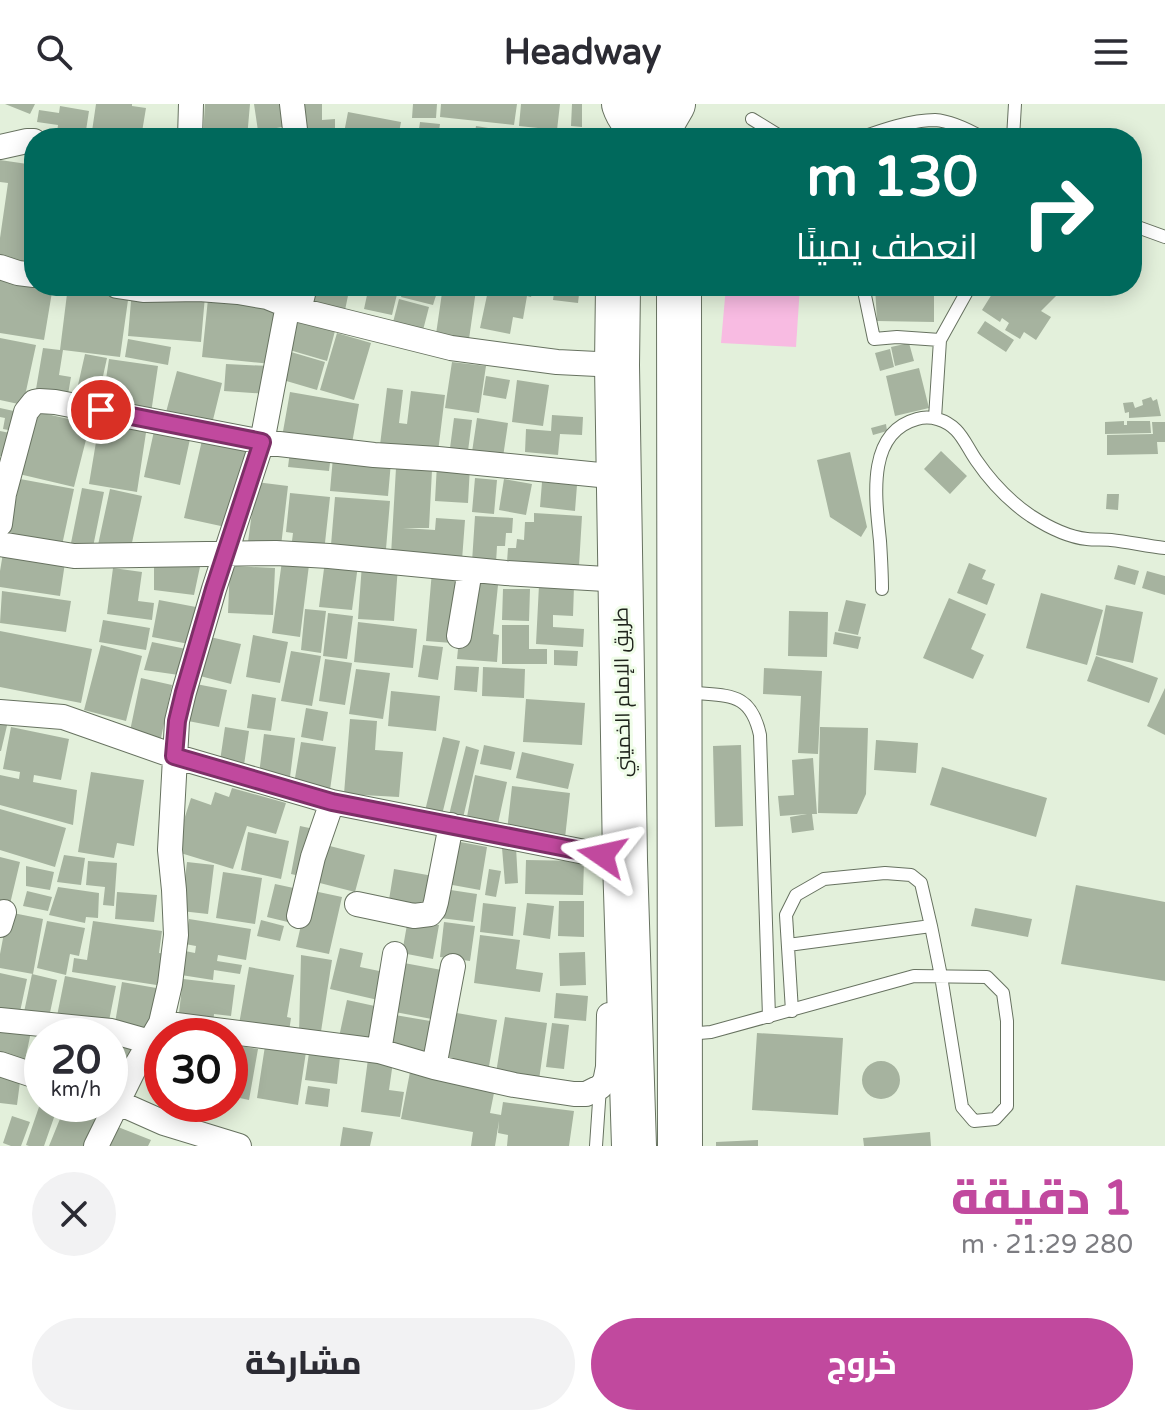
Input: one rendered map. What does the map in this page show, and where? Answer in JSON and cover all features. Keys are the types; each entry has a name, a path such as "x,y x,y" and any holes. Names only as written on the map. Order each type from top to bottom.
{"highway":[{"path":"622,104 627,114 643,128"},
{"path":"621,128 622,104"},
{"path":"647,128 662,123 676,104"},
{"path":"676,104 677,128"},
{"name":"طريق الإمام الخميني","path":"618,296 625,860 634,1146"},
{"path":"679,296 680,1146"}],"street":[{"path":"190,128 191,104"},
{"path":"292,104 295,128"},
{"path":"0,147 24,142"},
{"path":"0,267 24,274"},
{"path":"263,296 293,308 451,348 557,362 617,365"},
{"path":"160,1018 170,984 176,935 170,850 177,721 262,442 293,308 300,296"},
{"path":"0,524 4,494 26,412 31,404 39,401 83,406 262,442 620,477"},
{"path":"0,544 74,556 276,553 622,580"},
{"path":"459,636 470,570"},
{"path":"0,712 63,717 174,756 332,802 625,860"},
{"path":"299,916 313,857 332,802"},
{"path":"357,904 414,916 430,914 436,902 451,825"},
{"path":"248,1040 379,1051 514,1085 586,1094 605,1082 612,987 629,952"},
{"path":"379,1051 395,954"},
{"path":"434,1067 453,966"},
{"path":"0,1020 144,1032"},
{"path":"128,1078 144,1052"},
{"path":"0,1064 24,1072"},
{"path":"128,1106 164,1123 239,1146"},
{"path":"96,1146 105,1122"}],"lane":[{"path":"1014,128 1015,104"},
{"path":"752,119 767,128"},
{"path":"892,128 936,120 965,128"},
{"path":"1142,229 1165,237"},
{"path":"865,296 874,339 940,340"},
{"path":"935,418 940,340 964,296"},
{"path":"882,589 876,494 878,463 884,447 901,426 913,420 935,418 955,428 990,480 1014,503 1067,535 1165,548"},
{"path":"679,691 737,699 749,706 756,719 760,735 769,1017"},
{"path":"680,1034 711,1032 792,1011 914,976 941,976 987,977 1003,993 1007,1021 1007,1106 995,1119 974,1121 962,1107 941,976 931,926 921,883 911,875 885,873 824,879 796,895 786,915 792,1011"},
{"path":"788,945 931,926"},
{"path":"596,1146 600,1087"}],"shaded area":[{"path":"725,296 799,296 796,347 721,343"}],"building":[{"path":"5,104 35,104 30,114"},
{"path":"96,104 132,104 146,108 143,128 92,128"},
{"path":"205,104 250,104 248,128 204,128"},
{"path":"254,104 286,104 289,126 258,128"},
{"path":"304,104 322,104 322,120 335,119 335,128 304,128"},
{"path":"413,104 437,104 436,118 412,118"},
{"path":"441,104 517,104 514,125 440,117"},
{"path":"521,104 560,104 557,128 519,126"},
{"path":"572,104 582,104 582,127 571,126"},
{"path":"60,106 89,111 86,128 58,128 58,125 37,122 39,110 59,113"},
{"path":"348,112 401,122 400,128 345,128"},
{"path":"420,122 440,124 439,128 419,128"},
{"path":"0,160 24,164 24,269 0,265 0,238 8,183 0,182"},
{"path":"0,277 24,283 24,296 51,296 44,340 0,333"},
{"path":"67,296 129,296 120,357 63,350 59,375 71,377 67,400 35,395 43,348 60,350"},
{"path":"131,296 205,296 201,342 128,336"},
{"path":"306,296 348,296 344,315 304,306"},
{"path":"367,296 397,296 392,315 364,309"},
{"path":"401,296 436,296 433,305"},
{"path":"442,296 475,296 469,339 436,334"},
{"path":"487,296 527,296 523,319 513,317 510,334 480,328"},
{"path":"554,296 579,296 578,303 553,300"},
{"path":"876,296 934,296 934,322 877,321"},
{"path":"991,296 1056,296 1041,311 1051,317 1036,340 1024,332 1020,339 1005,330 1009,323 1002,318 1000,322 982,310"},
{"path":"208,299 278,305 272,364 202,357"},
{"path":"399,299 429,307 421,338 391,330"},
{"path":"295,319 335,331 327,361 286,349"},
{"path":"985,321 1014,340 1006,352 977,333"},
{"path":"337,333 371,343 354,400 320,390"},
{"path":"0,338 36,345 23,405 0,400"},
{"path":"128,339 171,347 168,365 125,357"},
{"path":"909,343 914,361 895,366 891,347"},
{"path":"890,349 894,367 880,371 875,353"},
{"path":"291,352 325,362 317,390 283,380"},
{"path":"85,354 107,358 98,399 76,394"},
{"path":"109,359 158,366 151,413 102,406"},
{"path":"452,362 486,366 479,413 445,408"},
{"path":"226,364 269,366 267,394 224,391"},
{"path":"919,368 929,408 895,416 886,376"},
{"path":"177,371 222,383 211,428 165,416"},
{"path":"486,376 510,380 506,399 483,395"},
{"path":"517,380 549,385 543,426 512,422"},
{"path":"387,388 403,390 399,423 407,424 411,391 445,395 438,452 380,445"},
{"path":"290,392 359,404 351,449 282,437"},
{"path":"1151,397 1153,401 1157,399 1161,416 1129,418 1129,412 1125,413 1123,403 1133,402 1135,408 1143,405 1142,400"},
{"path":"0,408 23,413 19,432 3,429 5,418 0,417"},
{"path":"34,411 90,424 74,487 19,474"},
{"path":"552,415 583,417 582,435 560,434 558,455 525,452 526,429 551,431"},
{"path":"100,418 147,426 137,492 89,484"},
{"path":"454,418 472,420 468,451 450,448"},
{"path":"477,418 508,423 503,457 472,452"},
{"path":"1124,421 1127,425 1127,421 1150,421 1151,433 1105,434 1105,422"},
{"path":"1152,422 1165,422 1165,442 1157,442 1158,454 1107,455 1107,435 1153,434"},
{"path":"886,424 887,431 873,435 871,428"},
{"path":"0,431 15,434 9,458 0,456"},
{"path":"154,431 190,439 180,485 144,477"},
{"path":"203,436 248,446 230,528 184,518"},
{"path":"290,451 331,455 329,471 288,467"},
{"path":"941,451 967,476 950,494 924,469"},
{"path":"850,452 867,527 861,537 830,517 817,460"},
{"path":"333,457 391,462 388,496 330,491"},
{"path":"437,464 470,466 468,503 435,501"},
{"path":"396,468 432,470 429,528 403,528 435,530 436,518 465,520 462,560 391,555"},
{"path":"475,478 497,480 494,514 472,512"},
{"path":"20,479 74,489 61,550 8,540"},
{"path":"504,479 532,484 526,515 499,510"},
{"path":"256,482 288,486 281,546 248,542"},
{"path":"542,482 577,485 575,511 540,507"},
{"path":"82,488 104,492 93,547 71,543"},
{"path":"110,489 142,496 130,552 98,545"},
{"path":"290,493 330,497 324,552 291,549 293,533 286,532"},
{"path":"1107,494 1119,494 1118,510 1106,509"},
{"path":"335,497 390,501 386,549 331,545"},
{"path":"534,513 582,516 579,566 507,562 508,548 516,548 517,539 524,540 525,522 534,522"},
{"path":"475,516 513,518 512,533 506,533 505,546 497,546 496,563 472,562"},
{"path":"4,547 66,556 60,596 0,587"},
{"path":"154,559 201,562 194,595 154,590"},
{"path":"282,561 309,565 300,637 272,633"},
{"path":"325,561 358,565 352,610 319,607"},
{"path":"969,563 986,570 982,579 995,584 987,605 957,593"},
{"path":"362,564 398,566 394,621 358,619"},
{"path":"1118,565 1139,571 1135,585 1114,579"},
{"path":"230,566 275,568 273,615 228,613"},
{"path":"113,568 142,572 138,601 154,603 152,620 107,614"},
{"path":"432,571 458,573 452,643 426,641"},
{"path":"1147,571 1165,576 1165,595 1142,588"},
{"path":"472,582 498,585 493,634 499,635 497,662 457,659"},
{"path":"539,585 574,586 573,616 553,615 553,627 584,629 583,647 536,644"},
{"path":"503,589 530,589 529,621 502,620"},
{"path":"2,591 71,601 66,632 0,623"},
{"path":"1041,593 1103,610 1087,665 1026,648"},
{"path":"949,598 986,614 971,649 984,655 973,679 923,658"},
{"path":"159,600 196,607 189,644 152,637"},
{"path":"846,600 866,604 858,635 838,631"},
{"path":"1106,605 1143,612 1133,663 1096,655"},
{"path":"305,609 326,611 321,653 301,650"},
{"path":"789,611 828,612 827,657 788,656"},
{"path":"328,613 353,616 347,659 323,656"},
{"path":"103,620 150,628 146,650 99,642"},
{"path":"358,622 417,629 413,668 354,662"},
{"path":"502,625 529,625 529,649 547,649 547,664 502,664"},
{"path":"0,631 92,649 81,703 0,687"},
{"path":"835,632 861,637 858,649 833,644"},
{"path":"253,635 288,642 280,683 246,677"},
{"path":"210,637 241,644 231,684 200,676"},
{"path":"152,642 186,649 179,675 144,670"},
{"path":"101,645 142,656 126,721 84,710"},
{"path":"423,645 443,647 438,680 418,677"},
{"path":"554,650 578,651 577,666 554,665"},
{"path":"291,651 321,656 312,706 281,701"},
{"path":"1096,656 1158,678 1149,703 1087,681"},
{"path":"325,659 352,663 345,705 319,701"},
{"path":"456,666 479,667 477,692 454,690"},
{"path":"483,667 525,669 524,698 482,696"},
{"path":"764,668 822,671 818,754 798,753 801,696 763,694"},
{"path":"356,669 390,673 383,719 349,714"},
{"path":"141,678 172,685 161,738 130,731"},
{"path":"196,684 227,690 219,727 188,721"},
{"path":"1165,688 1165,735 1147,726"},
{"path":"391,691 440,696 436,731 388,726"},
{"path":"252,694 276,698 271,731 247,728"},
{"path":"526,699 585,703 582,745 523,742"},
{"path":"306,708 328,712 323,741 301,737"},
{"path":"9,717 1,751 0,751 0,718"},
{"path":"350,719 377,721 375,750 403,752 399,797 344,794"},
{"path":"11,727 69,739 61,780 34,775 33,782 77,790 73,825 0,805 0,775 19,779 20,772 3,769"},
{"path":"225,727 249,731 244,765 220,761"},
{"path":"820,727 868,728 866,794 857,814 818,813"},
{"path":"264,734 295,738 290,777 259,774"},
{"path":"443,737 460,741 441,819 424,815"},
{"path":"876,740 918,743 916,773 874,770"},
{"path":"301,742 336,747 330,790 294,784"},
{"path":"484,745 515,752 511,770 480,764"},
{"path":"741,745 743,826 715,827 713,746"},
{"path":"466,746 479,750 463,818 449,815"},
{"path":"522,752 574,764 568,789 516,778"},
{"path":"813,758 817,814 812,814 814,830 792,833 790,817 807,814 780,816 778,796 794,795 792,760"},
{"path":"942,767 1047,798 1036,837 930,805"},
{"path":"91,772 144,780 134,846 117,843 114,858 78,852"},
{"path":"475,775 507,782 497,828 466,822"},
{"path":"512,786 570,793 565,838 507,831"},
{"path":"232,788 286,803 276,834 247,826 233,869 174,851 191,798 211,805 215,792 229,797"},
{"path":"0,809 66,828 55,867 0,850"},
{"path":"300,826 314,829 305,877 291,874"},
{"path":"248,832 289,841 281,879 241,870"},
{"path":"455,841 487,847 480,890 447,884"},
{"path":"322,844 365,855 355,892 312,881"},
{"path":"516,847 518,883 505,884 502,848"},
{"path":"64,855 85,858 81,885 57,882"},
{"path":"0,857 20,862 10,904 0,901"},
{"path":"526,860 584,861 583,895 525,894"},
{"path":"88,861 117,863 114,906 103,905 105,887 86,885"},
{"path":"187,862 214,865 208,914 181,911"},
{"path":"26,866 54,872 50,890 26,886"},
{"path":"394,869 433,876 427,912 388,906"},
{"path":"489,869 501,871 496,897 485,895"},
{"path":"223,872 262,878 255,924 216,918"},
{"path":"275,884 303,890 296,924 267,917"},
{"path":"1076,885 1165,902 1165,981 1061,964"},
{"path":"58,887 99,893 98,918 86,917 85,923 49,915"},
{"path":"444,889 477,894 473,922 440,918"},
{"path":"309,890 342,897 329,954 296,947"},
{"path":"27,891 52,897 48,911 23,906"},
{"path":"117,892 157,895 154,922 115,919"},
{"path":"559,901 584,901 584,937 558,936"},
{"path":"483,903 516,907 513,936 480,932"},
{"path":"527,903 554,906 550,939 523,935"},
{"path":"975,908 1032,919 1028,937 971,926"},
{"path":"8,912 43,919 33,974 0,968"},
{"path":"189,919 251,929 246,960 218,955 217,961 242,965 240,974 214,970 213,980 181,975 185,951 195,953 196,946 185,944"},
{"path":"408,919 439,925 433,959 402,953"},
{"path":"261,920 284,926 280,941 257,936"},
{"path":"47,921 85,928 79,956 70,954 66,975 37,968"},
{"path":"93,921 162,931 159,953 168,954 163,986 72,972 74,958 87,960"},
{"path":"444,922 475,926 470,961 440,957"},
{"path":"480,935 520,940 516,969 543,973 540,992 474,983"},
{"path":"340,948 363,953 360,967 384,972 378,1000 330,989"},
{"path":"585,952 586,985 560,986 559,953"},
{"path":"301,955 332,960 320,1038 299,1034"},
{"path":"404,963 447,971 437,1020 395,1012"},
{"path":"249,967 294,975 287,1017 291,1018 288,1038 248,1032 248,1018 240,1018"},
{"path":"0,973 27,979 18,1021 0,1016"},
{"path":"32,974 57,980 49,1018 23,1017"},
{"path":"65,976 116,986 110,1018 57,1016"},
{"path":"183,979 235,985 231,1016 214,1014 214,1018 178,1018"},
{"path":"122,982 162,989 156,1018 144,1018 144,1028 128,1025 128,1018 116,1018"},
{"path":"556,993 588,996 586,1021 554,1018"},
{"path":"347,1000 384,1008 376,1046 339,1037"},
{"path":"451,1012 497,1020 488,1072 442,1063"},
{"path":"395,1015 436,1022 429,1056 389,1049"},
{"path":"505,1017 547,1023 539,1080 496,1073"},
{"path":"552,1023 569,1025 564,1069 546,1067"},
{"path":"0,1028 24,1031 24,1065 0,1060"},
{"path":"757,1033 843,1038 838,1115 752,1110"},
{"path":"128,1044 133,1045 128,1064"},
{"path":"265,1046 306,1052 298,1105 257,1098"},
{"path":"248,1047 258,1049 248,1100"},
{"path":"309,1053 340,1057 337,1084 305,1080"},
{"path":"368,1059 393,1062 389,1090 404,1092 400,1117 361,1112"},
{"path":"881,1061 894,1067 900,1080 894,1093 881,1099 868,1093 862,1080 868,1067"},
{"path":"0,1072 21,1074 17,1105 0,1103"},
{"path":"410,1072 495,1088 490,1113 501,1115 503,1102 574,1111 569,1146 507,1146 508,1135 498,1133 499,1121 495,1146 471,1146 473,1132 401,1119"},
{"path":"308,1086 330,1089 328,1107 305,1104"},
{"path":"12,1116 30,1122 21,1146 3,1143"},
{"path":"34,1122 52,1122 44,1146 26,1145"},
{"path":"59,1122 100,1122 91,1146 49,1146"},
{"path":"118,1127 151,1140 148,1146 110,1146"},
{"path":"343,1127 373,1132 370,1146 340,1146"},
{"path":"930,1132 931,1146 864,1146 863,1138"},
{"path":"758,1140 758,1146 716,1146 716,1142"}],"route":[{"path":"101,410 262,442 184,692 177,721 174,756 332,802 602,855"}]}
